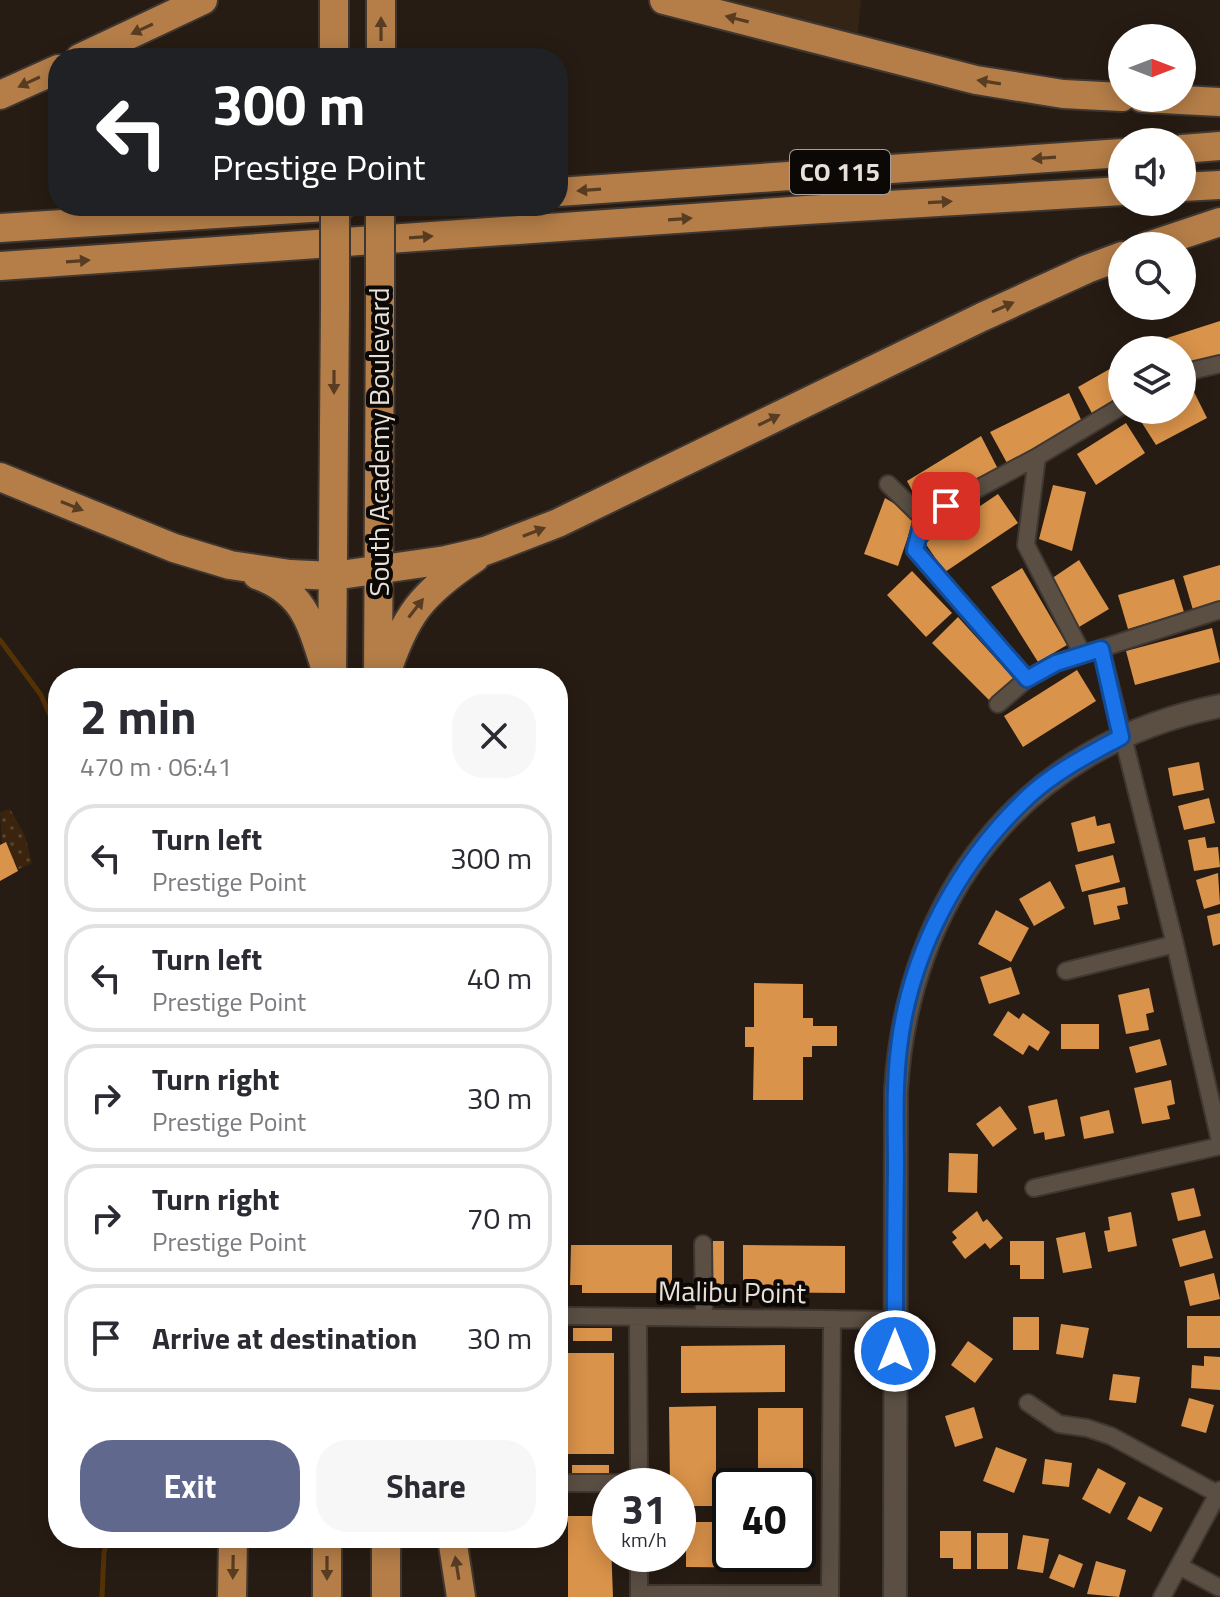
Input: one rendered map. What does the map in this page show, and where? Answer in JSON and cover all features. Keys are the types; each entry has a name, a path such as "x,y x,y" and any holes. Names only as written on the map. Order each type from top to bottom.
{"highway":[{"path":"101,48 203,0"},
{"path":"334,0 334,48"},
{"path":"381,0 381,48"},
{"path":"664,0 976,80 1063,94 1108,96"},
{"path":"0,95 48,73"},
{"path":"1196,101 1220,102"},
{"path":"1196,148 1220,146"},
{"name":"CO 115","path":"568,191 1108,154"},
{"path":"1196,186 1220,185"},
{"name":"CO 115","path":"0,266 1108,192"},
{"path":"0,228 186,216"},
{"name":"South Academy Boulevard","path":"330,668 335,216"},
{"name":"South Academy Boulevard","path":"378,668 380,216"},
{"path":"1190,232 1220,222"},
{"path":"230,565 290,574 333,576 485,551 558,523 982,317 1108,262"},
{"path":"0,477 174,548 277,582 295,596 309,618 326,668"},
{"path":"388,668 408,619 423,598 448,576 485,551"},
{"path":"232,1597 233,1548"},
{"path":"327,1548 327,1597"},
{"path":"386,1548 386,1597"},
{"path":"454,1548 461,1597"}],"street":[{"path":"1196,370 1220,364"},
{"path":"1027,679 915,550 923,518 1037,457 1108,414"},
{"path":"1037,457 1026,545 1082,653"},
{"path":"888,484 923,518"},
{"path":"998,704 1027,679 1056,663 1220,610"},
{"path":"1034,1188 1220,1143 1175,944 1101,649"},
{"path":"895,1597 899,1048 919,962 939,914 964,871 993,833 1031,794 1064,770 1121,737 1176,717 1220,706"},
{"path":"1066,971 1175,944"},
{"path":"703,1244 704,1318"},
{"name":"Malibu Point","path":"569,1316 895,1320"},
{"path":"638,1317 639,1468"},
{"path":"639,1572 639,1595 830,1596 832,1319"},
{"path":"1028,1403 1059,1424 1111,1436 1219,1492 1162,1597"},
{"path":"568,1483 592,1484"},
{"path":"1179,1566 1220,1588"}],"shaded area":[{"path":"726,0 861,0 858,33"},
{"path":"10,809 25,836 32,863 17,870 6,843 2,844 0,812"}],"building":[{"path":"1220,321 1220,358 1196,365 1196,336 1173,336"},
{"path":"1108,370 1108,411 1095,419 1078,387"},
{"path":"1069,393 1083,424 1007,463 990,432"},
{"path":"1196,396 1207,418 1196,424"},
{"path":"1124,424 1145,453 1096,485 1077,454"},
{"path":"1143,424 1196,424 1156,445"},
{"path":"981,436 998,469 924,513 907,481"},
{"path":"1053,485 1086,492 1072,551 1039,539"},
{"path":"998,494 1018,523 945,572 925,543"},
{"path":"885,498 915,516 898,566 864,554"},
{"path":"1079,560 1109,609 1079,627 1051,579"},
{"path":"1220,565 1220,602 1193,610 1183,576"},
{"path":"1022,568 1067,645 1038,662 991,587"},
{"path":"912,571 952,613 926,637 887,595"},
{"path":"1174,579 1184,612 1128,629 1118,595"},
{"path":"958,617 1016,681 993,704 932,643"},
{"path":"1212,628 1220,662 1135,685 1126,651"},
{"path":"1077,670 1096,701 1023,747 1004,716"},
{"path":"1199,762 1204,790 1173,796 1168,768"},
{"path":"1209,798 1215,823 1184,830 1178,806"},
{"path":"1095,816 1097,826 1110,823 1115,843 1078,852 1071,823"},
{"path":"1205,837 1207,848 1218,847 1220,867 1194,871 1188,840"},
{"path":"6,842 18,871 0,881 0,845"},
{"path":"1113,855 1120,882 1082,892 1075,865"},
{"path":"1218,873 1220,904 1204,909 1196,880"},
{"path":"1050,881 1065,908 1034,926 1019,899"},
{"path":"1125,887 1128,904 1117,906 1120,919 1094,925 1088,895"},
{"path":"996,910 1029,928 1011,962 978,944"},
{"path":"1220,913 1220,944 1213,946 1207,916"},
{"path":"1011,967 1020,994 989,1004 980,977"},
{"path":"754,983 803,984 803,1018 813,1018 813,1026 837,1026 837,1046 812,1046 812,1057 803,1057 803,1100 753,1100 754,1047 745,1047 745,1027 754,1027"},
{"path":"1149,988 1154,1012 1146,1014 1149,1030 1126,1034 1118,995"},
{"path":"1008,1011 1019,1019 1023,1013 1050,1032 1038,1051 1029,1045 1023,1055 993,1035"},
{"path":"1061,1024 1099,1024 1099,1049 1061,1049"},
{"path":"1160,1039 1167,1065 1136,1073 1129,1047"},
{"path":"1171,1080 1175,1104 1167,1106 1170,1119 1142,1124 1134,1088"},
{"path":"1057,1099 1065,1136 1045,1140 1044,1132 1034,1134 1028,1106"},
{"path":"1000,1106 1017,1129 993,1147 976,1124"},
{"path":"1109,1110 1114,1133 1084,1139 1080,1117"},
{"path":"949,1153 978,1154 977,1193 948,1192"},
{"path":"1194,1188 1201,1216 1178,1221 1171,1193"},
{"path":"977,1211 983,1222 987,1219 1003,1238 990,1249 985,1243 965,1259 952,1242 957,1238 952,1232"},
{"path":"1131,1212 1137,1246 1108,1252 1104,1231 1110,1230 1108,1217"},
{"path":"1205,1230 1213,1258 1180,1267 1172,1239"},
{"path":"1085,1232 1092,1268 1063,1273 1056,1238"},
{"path":"713,1241 724,1241 724,1291 712,1291"},
{"path":"1010,1241 1044,1241 1044,1279 1020,1279 1020,1265 1010,1265"},
{"path":"571,1245 672,1245 672,1293 582,1293 582,1285 570,1285"},
{"path":"743,1245 845,1246 845,1293 743,1292"},
{"path":"1214,1273 1220,1299 1190,1306 1184,1281"},
{"path":"1187,1316 1220,1316 1220,1348 1187,1348"},
{"path":"1013,1317 1039,1317 1039,1350 1013,1350"},
{"path":"1061,1324 1089,1328 1083,1358 1056,1354"},
{"path":"573,1328 612,1328 612,1341 573,1341"},
{"path":"968,1341 993,1359 975,1383 951,1365"},
{"path":"785,1345 785,1392 681,1393 681,1346"},
{"path":"568,1353 614,1353 614,1454 568,1454"},
{"path":"1204,1356 1220,1357 1220,1390 1191,1388 1192,1365 1204,1366"},
{"path":"1113,1374 1140,1377 1136,1403 1109,1400"},
{"path":"1189,1398 1214,1405 1206,1433 1181,1426"},
{"path":"716,1406 716,1468 712,1468 712,1506 696,1506 696,1468 670,1468 669,1407"},
{"path":"974,1407 983,1438 955,1447 945,1416"},
{"path":"758,1408 803,1408 803,1468 758,1468"},
{"path":"996,1447 1027,1459 1014,1493 983,1481"},
{"path":"1045,1459 1072,1463 1069,1487 1042,1484"},
{"path":"572,1465 609,1465 609,1468 592,1468 592,1476 572,1476"},
{"path":"1098,1468 1126,1483 1110,1514 1082,1499"},
{"path":"1139,1496 1163,1508 1151,1532 1127,1519"},
{"path":"568,1516 592,1516 592,1572 612,1572 613,1597 568,1597"},
{"path":"696,1522 712,1522 712,1567 696,1567"},
{"path":"940,1531 971,1531 971,1569 953,1569 953,1558 940,1558"},
{"path":"977,1533 1008,1533 1008,1569 977,1569"},
{"path":"1023,1535 1049,1539 1043,1573 1017,1569"},
{"path":"1059,1554 1083,1564 1074,1588 1049,1578"},
{"path":"1096,1561 1126,1570 1119,1597 1087,1594"}],"waterway":[{"path":"0,640 41,695 48,711"},
{"path":"102,1597 105,1548"}],"route":[{"path":"895,1351 896,1092 899,1048 919,962 939,914 964,871 993,833 1031,794 1064,770 1121,737 1101,649 1056,663 1027,679 915,550 923,518 946,506"}]}
